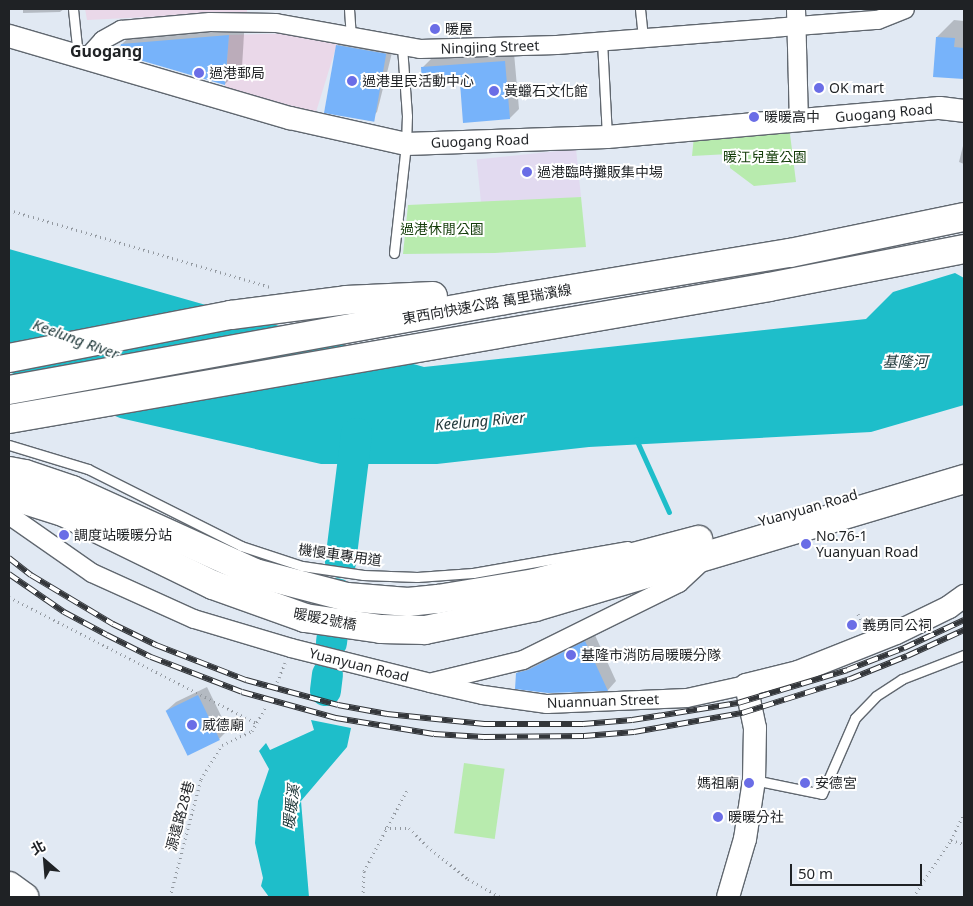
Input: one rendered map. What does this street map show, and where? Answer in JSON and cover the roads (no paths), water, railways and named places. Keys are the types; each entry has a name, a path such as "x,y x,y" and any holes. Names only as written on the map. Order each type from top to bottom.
{"main road":[{"name":"東西向快速公路 萬里瑞濱線","path":"9,390 511,299 790,253 964,217"},
{"path":"9,419 760,288 964,248"},
{"path":"9,358 231,315 346,300 433,296"},
{"name":"Yuanyuan Road","path":"699,549 964,462"},
{"name":"暖暖2號橋","path":"9,471 26,474 72,490 255,573 347,597 408,602 438,599 655,561"},
{"name":"Yuanyuan Road","path":"655,561 964,478"},
{"name":"暖暖2號橋","path":"9,495 63,512 213,585 304,618 381,629 425,630 534,607 655,561"},
{"path":"9,886 24,897"}],"street":[{"name":"Ningjing Street","path":"82,58 103,40 121,30 210,22 276,23 420,49 557,45 643,38 796,17 878,20 905,9"},
{"path":"796,17 799,120"},
{"name":"Guogang Road","path":"9,36 290,118 406,144 607,136 940,108 964,110"},
{"name":"Yuanyuan Road","path":"9,514 92,572 194,619 291,648 430,683 523,660 679,583 699,549"},
{"name":"Nuannuan Street","path":"430,683 483,695 546,704 687,698 798,672 896,634 948,607 964,596"},
{"path":"728,897 745,839 754,780 756,728 746,685"}],"lane":[{"path":"73,9 82,58"},
{"path":"349,9 351,37"},
{"path":"640,9 643,38"},
{"path":"602,41 607,136"},
{"path":"394,253 406,144 407,116 402,46"},
{"name":"機慢車專用道","path":"9,445 88,469 241,546 302,566 363,575 417,577 473,573 613,547 699,549"},
{"path":"754,780 822,794 855,718 876,696 902,678 964,654"}],"water":[{"name":"基隆河","path":"9,249 424,367 866,319 893,292 955,273 964,278 964,405 871,432 589,447 437,464 321,464 120,418 9,372"},
{"path":"311,720 351,728 347,747 301,801 309,897 269,897 261,886 263,878 255,843 258,801 269,769 259,751 266,743 270,750 314,730"}],"waterway":[{"name":"暖暖溪","path":"340,562 356,433"},
{"path":"636,439 669,512"},
{"name":"暖暖溪","path":"331,642 337,593"},
{"name":"暖暖溪","path":"325,690 327,674"}],"railway":[{"path":"9,558 31,575 113,624 156,645 246,680 338,705 387,714 484,724 583,724 632,720 738,703 847,670 904,648 964,620"},
{"path":"9,574 64,612 107,635 151,657 242,692 336,718 434,734 484,737 584,736 634,732 742,713 850,679 964,630"}],"place":[{"name":"暖屋","path":"435,29"},
{"name":"過港郵局","path":"199,73"},
{"name":"過港里民活動中心","path":"352,81"},
{"name":"OK mart","path":"819,88"},
{"name":"黃蠟石文化館","path":"494,91"},
{"name":"暖暖高中","path":"754,117"},
{"name":"過港臨時攤販集中場","path":"527,172"},
{"name":"調度站暖暖分站","path":"64,535"},
{"name":"No.76-1 Yuanyuan Road","path":"806,544"},
{"name":"義勇同公祠","path":"852,625"},
{"name":"基隆市消防局暖暖分隊","path":"571,655"},
{"name":"威德廟","path":"192,725"},
{"name":"媽祖廟","path":"749,783"},
{"name":"安德宮","path":"805,783"},
{"name":"暖暖分社","path":"718,817"}],"district":[{"name":"Guogang","path":"106,51"}],"park label":[{"name":"暖江兒童公園","path":"765,157"},
{"name":"過港休閒公園","path":"442,229"}],"water label":[{"name":"Keelung River","path":"76,339"},
{"name":"Keelung River","path":"480,421"}]}
